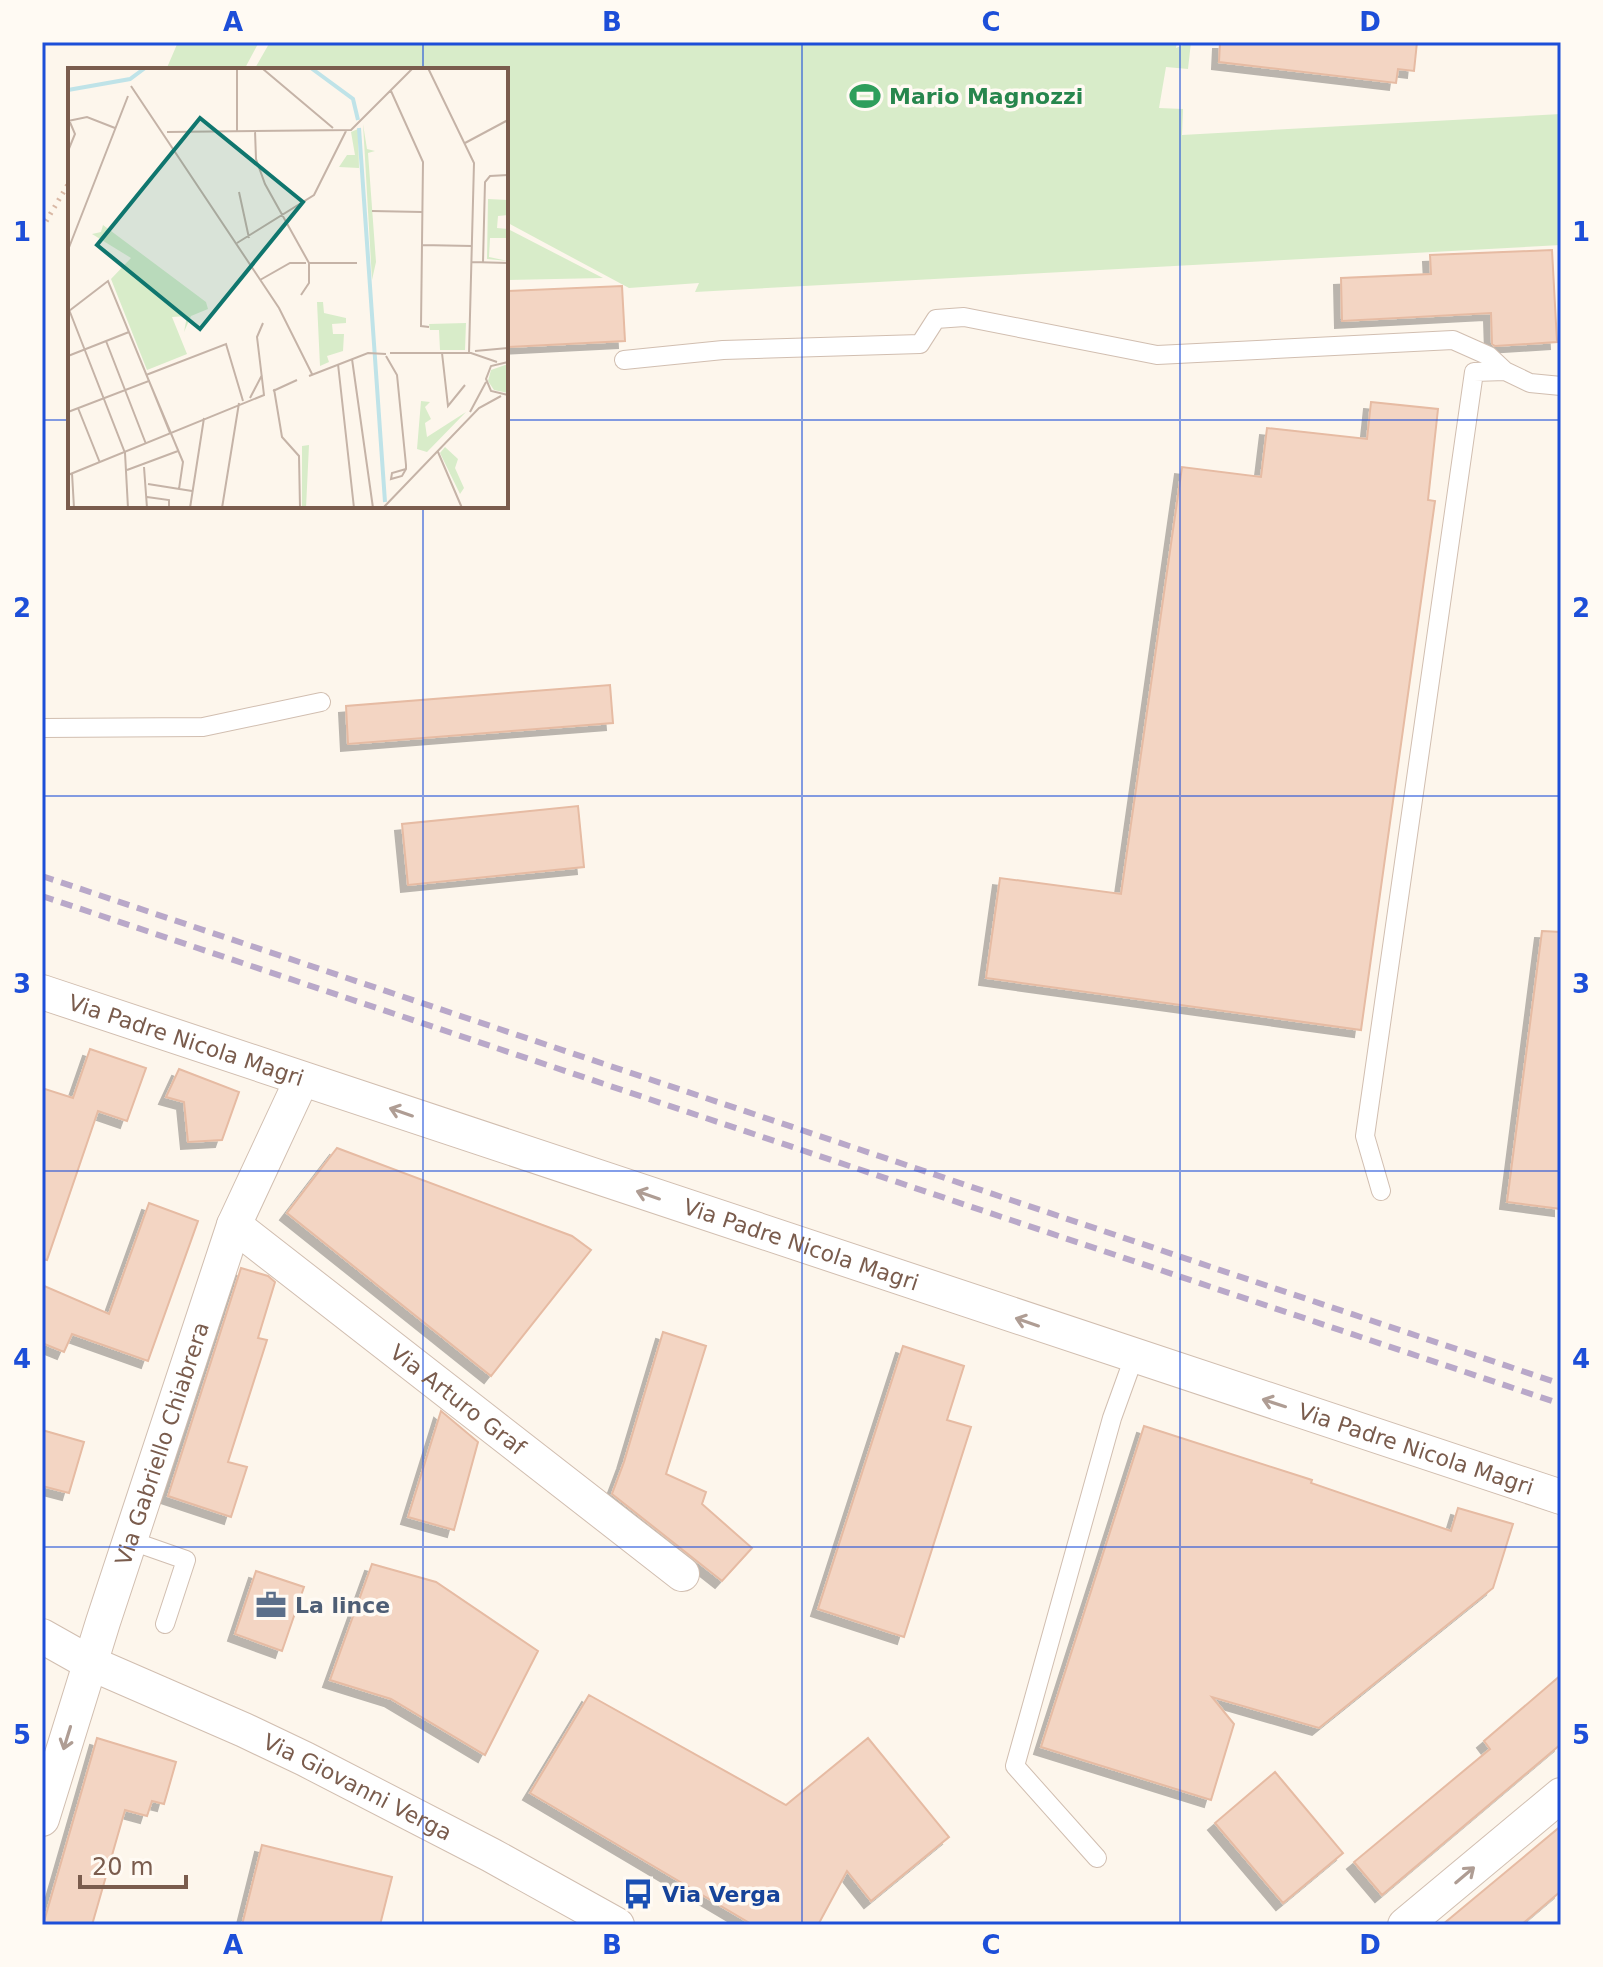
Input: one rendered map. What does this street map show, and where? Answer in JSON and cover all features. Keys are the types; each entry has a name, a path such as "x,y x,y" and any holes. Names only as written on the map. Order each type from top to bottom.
{"street":[{"name":"Via Padre Nicola Magri","path":"42,992 1561,1497"},
{"name":"Via Gabriello Chiabrera","path":"42,1819 129,1540 234,1225 302,1079"},
{"name":"Via Arturo Graf","path":"234,1225 682,1574"},
{"name":"Via Giovanni Verga","path":"42,1636 90,1663 305,1759 491,1855 617,1925"},
{"path":"1405,1925 1561,1795"}],"lane":[{"path":"624,360 723,350 920,344 936,319 964,317 1157,355 1453,340 1489,356 1505,371 1530,383 1561,386"},
{"path":"1381,1191 1365,1136 1474,372 1505,371"},
{"path":"42,728 203,727 321,702"},
{"path":"1097,1858 1015,1766 1112,1418 1134,1357"},
{"path":"129,1540 186,1560 165,1624"}],"path":[{"path":"42,228 68,184"}],"green space":[{"path":"178,42 259,42 245,68 167,68"},
{"path":"270,42 1177,42 1176,48 1191,42 1188,69 1166,67 1159,108 1183,109 1182,135 1561,114 1561,245 695,292 699,283 629,288 508,223 508,68 255,68"},
{"path":"508,229 603,278 508,280"}],"building":[{"path":"1220,42 1417,42 1414,71 1398,69 1396,83 1219,62"},
{"path":"1552,250 1557,342 1495,346 1492,344 1491,313 1342,321 1341,278 1431,274 1430,255"},
{"path":"622,286 625,341 508,347 508,291"},
{"path":"1371,402 1438,409 1428,500 1435,501 1361,1030 986,978 1000,878 1121,894 1182,467 1261,477 1267,428 1367,439"},
{"path":"610,685 613,723 348,744 346,706"},
{"path":"578,806 584,867 408,885 402,824"},
{"path":"1542,931 1561,932 1561,1209 1507,1202"},
{"path":"90,1049 146,1068 127,1121 98,1111 47,1260 42,1259 42,1088 73,1098"},
{"path":"179,1069 239,1092 222,1140 188,1142 184,1102 166,1097"},
{"path":"337,1148 572,1236 591,1250 491,1376 287,1213"},
{"path":"149,1203 198,1221 148,1361 72,1334 64,1352 42,1343 42,1285 109,1314"},
{"path":"241,1268 268,1276 275,1282 258,1338 267,1340 228,1462 247,1467 231,1517 168,1496"},
{"path":"663,1332 706,1346 666,1474 706,1492 702,1504 752,1548 722,1581 612,1494"},
{"path":"903,1346 964,1366 947,1420 971,1427 904,1637 818,1609"},
{"path":"441,1411 478,1442 454,1530 408,1517"},
{"path":"1144,1426 1312,1480 1311,1483 1451,1531 1458,1508 1513,1524 1493,1588 1319,1728 1212,1697 1234,1724 1211,1800 1041,1747"},
{"path":"42,1430 84,1442 69,1493 42,1486"},
{"path":"372,1564 436,1582 538,1651 485,1755 391,1699 330,1680"},
{"name":"La lince","path":"256,1571 304,1587 282,1651 235,1634"},
{"path":"1561,1675 1561,1744 1382,1895 1354,1862 1490,1749 1484,1741"},
{"path":"589,1695 786,1805 868,1738 949,1837 871,1901 847,1871 818,1925 753,1925 530,1793"},
{"path":"97,1738 176,1762 164,1804 152,1801 147,1816 125,1810 92,1925 43,1925"},
{"path":"1275,1772 1343,1853 1283,1903 1215,1823"},
{"path":"1561,1826 1561,1891 1521,1925 1442,1925"},
{"path":"262,1845 392,1877 380,1925 242,1925"}],"railway":[{"path":"42,876 1561,1384"},
{"path":"42,896 1561,1404"}],"place":[{"name":"Mario Magnozzi","path":"865,96"},
{"name":"La lince","path":"271,1605"},
{"name":"Via Verga","path":"638,1894"}]}
